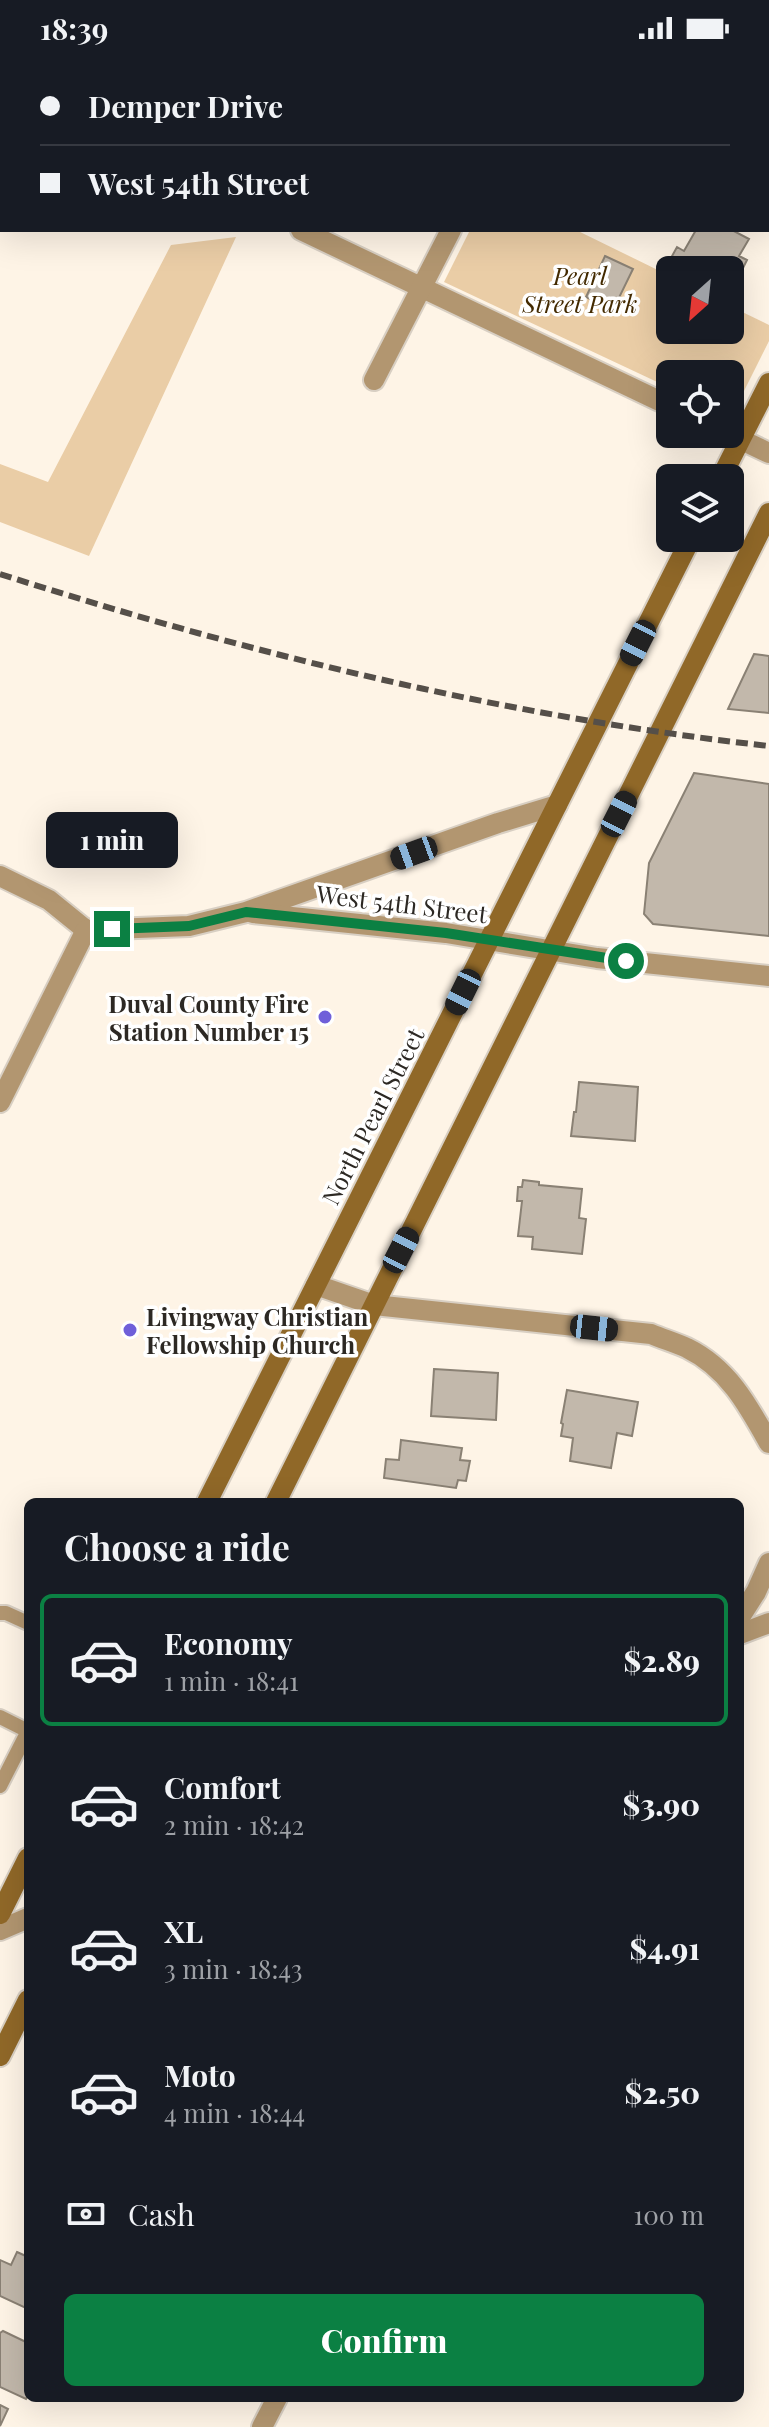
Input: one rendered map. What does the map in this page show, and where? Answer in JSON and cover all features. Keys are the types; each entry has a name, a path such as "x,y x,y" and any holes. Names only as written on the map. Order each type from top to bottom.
{"street":[{"path":"305,232 656,399"},
{"path":"374,380 450,232"},
{"path":"744,423 769,383"},
{"path":"744,441 769,453"},
{"path":"278,1498 768,518"},
{"name":"North Pearl Street","path":"209,1498 684,552"},
{"name":"West 54th Street","path":"86,930 189,926 246,912 557,805"},
{"path":"0,876 49,900 86,930 0,1102"},
{"name":"West 54th Street","path":"246,912 489,939 597,958 769,976"},
{"path":"316,1285 374,1305 651,1334 688,1349 718,1368 740,1392 769,1443"},
{"path":"744,1611 769,1563"},
{"path":"744,1632 769,1623"},
{"path":"0,1914 24,1866"},
{"path":"0,1930 24,1920"},
{"path":"0,2056 24,2008"},
{"path":"262,2427 275,2402"}],"lane":[{"path":"0,1613 24,1621"},
{"path":"0,1717 24,1729"},
{"path":"0,1786 24,1739"}],"green space":[{"name":"Pearl Street Park","path":"469,232 580,232 656,269 656,344 744,344 744,313 769,325 769,341 744,391 744,360 656,360 656,381 444,282"},
{"path":"236,237 89,556 0,522 0,464 48,482 171,245"}],"building":[{"path":"695,232 736,232 749,239 739,256 672,256 677,247 684,251"},
{"path":"605,256 633,269 613,310 586,297"},
{"path":"754,654 769,656 769,713 728,709"},
{"path":"694,773 769,784 769,936 653,924 644,914 649,863"},
{"path":"579,1082 638,1087 635,1141 571,1136"},
{"path":"523,1180 539,1182 539,1185 582,1189 579,1218 586,1219 582,1254 532,1249 533,1237 518,1236 522,1201 517,1201 518,1187 522,1187"},
{"path":"434,1369 498,1373 496,1420 431,1416"},
{"path":"567,1390 638,1402 632,1436 617,1433 611,1468 570,1461 573,1438 561,1436"},
{"path":"401,1440 462,1448 460,1460 470,1461 466,1481 458,1480 456,1488 384,1478 386,1459 399,1460"},
{"path":"17,2252 24,2255 24,2307 0,2296 0,2260 11,2265"},
{"path":"3,2331 24,2341 24,2398 0,2387 0,2333"},
{"path":"0,2405 8,2409 0,2426"}],"railway":[{"path":"0,574 189,631 380,679 573,718 769,746"}],"place":[{"name":"Duval County Fire Station Number 15","path":"325,1017"},
{"name":"Livingway Christian Fellowship Church","path":"130,1330"}],"route":[{"path":"112,929 189,926 246,912 446,933 626,961"}]}
